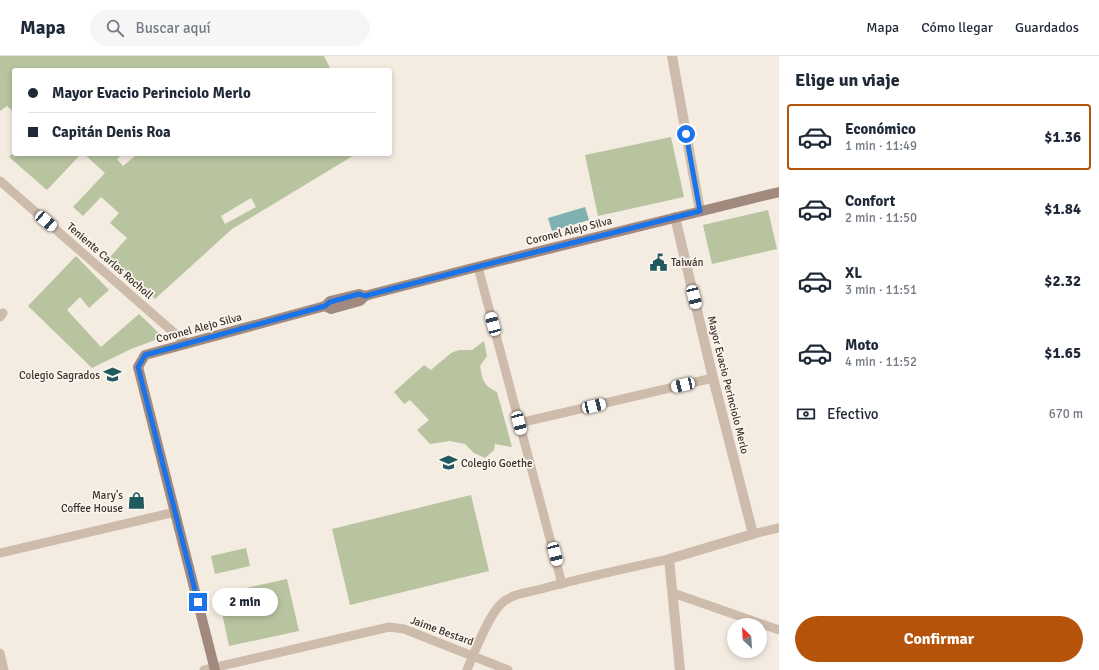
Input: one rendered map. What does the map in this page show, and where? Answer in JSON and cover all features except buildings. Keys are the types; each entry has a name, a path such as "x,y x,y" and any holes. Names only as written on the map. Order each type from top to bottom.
{"main road":[{"name":"Coronel Alejo Silva","path":"215,669 138,367 145,355 325,306 331,309 360,300 365,296 779,192"}],"street":[{"path":"672,56 700,211"},
{"name":"Teniente Carlos Rocholl","path":"0,181 187,344"},
{"name":"Mayor Evacio Perinciolo Merlo","path":"675,217 713,378 753,534"},
{"path":"478,267 562,584"},
{"path":"519,423 713,378"},
{"path":"0,553 175,512"},
{"name":"Jaime Bestard","path":"204,670 215,669 390,627 404,629 473,656 493,614 501,604 512,597 669,559 753,534 779,528"},
{"path":"669,559 680,670"},
{"path":"673,593 779,630"},
{"path":"0,653 4,670"},
{"path":"467,670 473,656 508,670"}],"green space":[{"path":"0,56 324,56 330,68 12,68 12,110 7,106 0,111"},
{"path":"671,137 684,197 598,216 585,155"},
{"path":"12,153 12,156 79,156 47,190 9,157"},
{"path":"86,156 120,156 117,159 123,166 135,156 353,156 232,229 155,299 110,257 127,238 110,223 119,213 101,197 83,216 73,207 105,173","holes":["251,198 256,207 225,224 221,216"]},
{"path":"768,210 777,249 712,264 703,225"},
{"path":"76,256 109,290 89,308 80,297 67,310 101,347 139,314 163,337 131,349 92,368 28,306"},
{"path":"484,341 487,356 480,366 482,375 486,385 497,392 512,447 495,444 494,450 485,458 474,453 465,444 450,441 430,444 417,430 429,420 410,400 404,404 394,392 424,365 431,370 451,353 459,350 472,350"},
{"path":"471,495 489,571 350,605 332,529"},
{"path":"246,548 250,566 215,574 211,556"},
{"path":"287,579 299,631 229,646 218,594"}],"water":[{"path":"585,207 589,220 552,231 548,218"}],"place":[{"name":"Taiwán","path":"658,262"},
{"name":"Colegio Sagrados","path":"113,375"},
{"name":"Colegio Goethe","path":"448,463"},
{"name":"Mary's Coffee House","path":"136,501"}],"route":[{"path":"198,602 138,367 145,355 325,306 330,302 359,294 365,296 700,211 686,134"}]}
